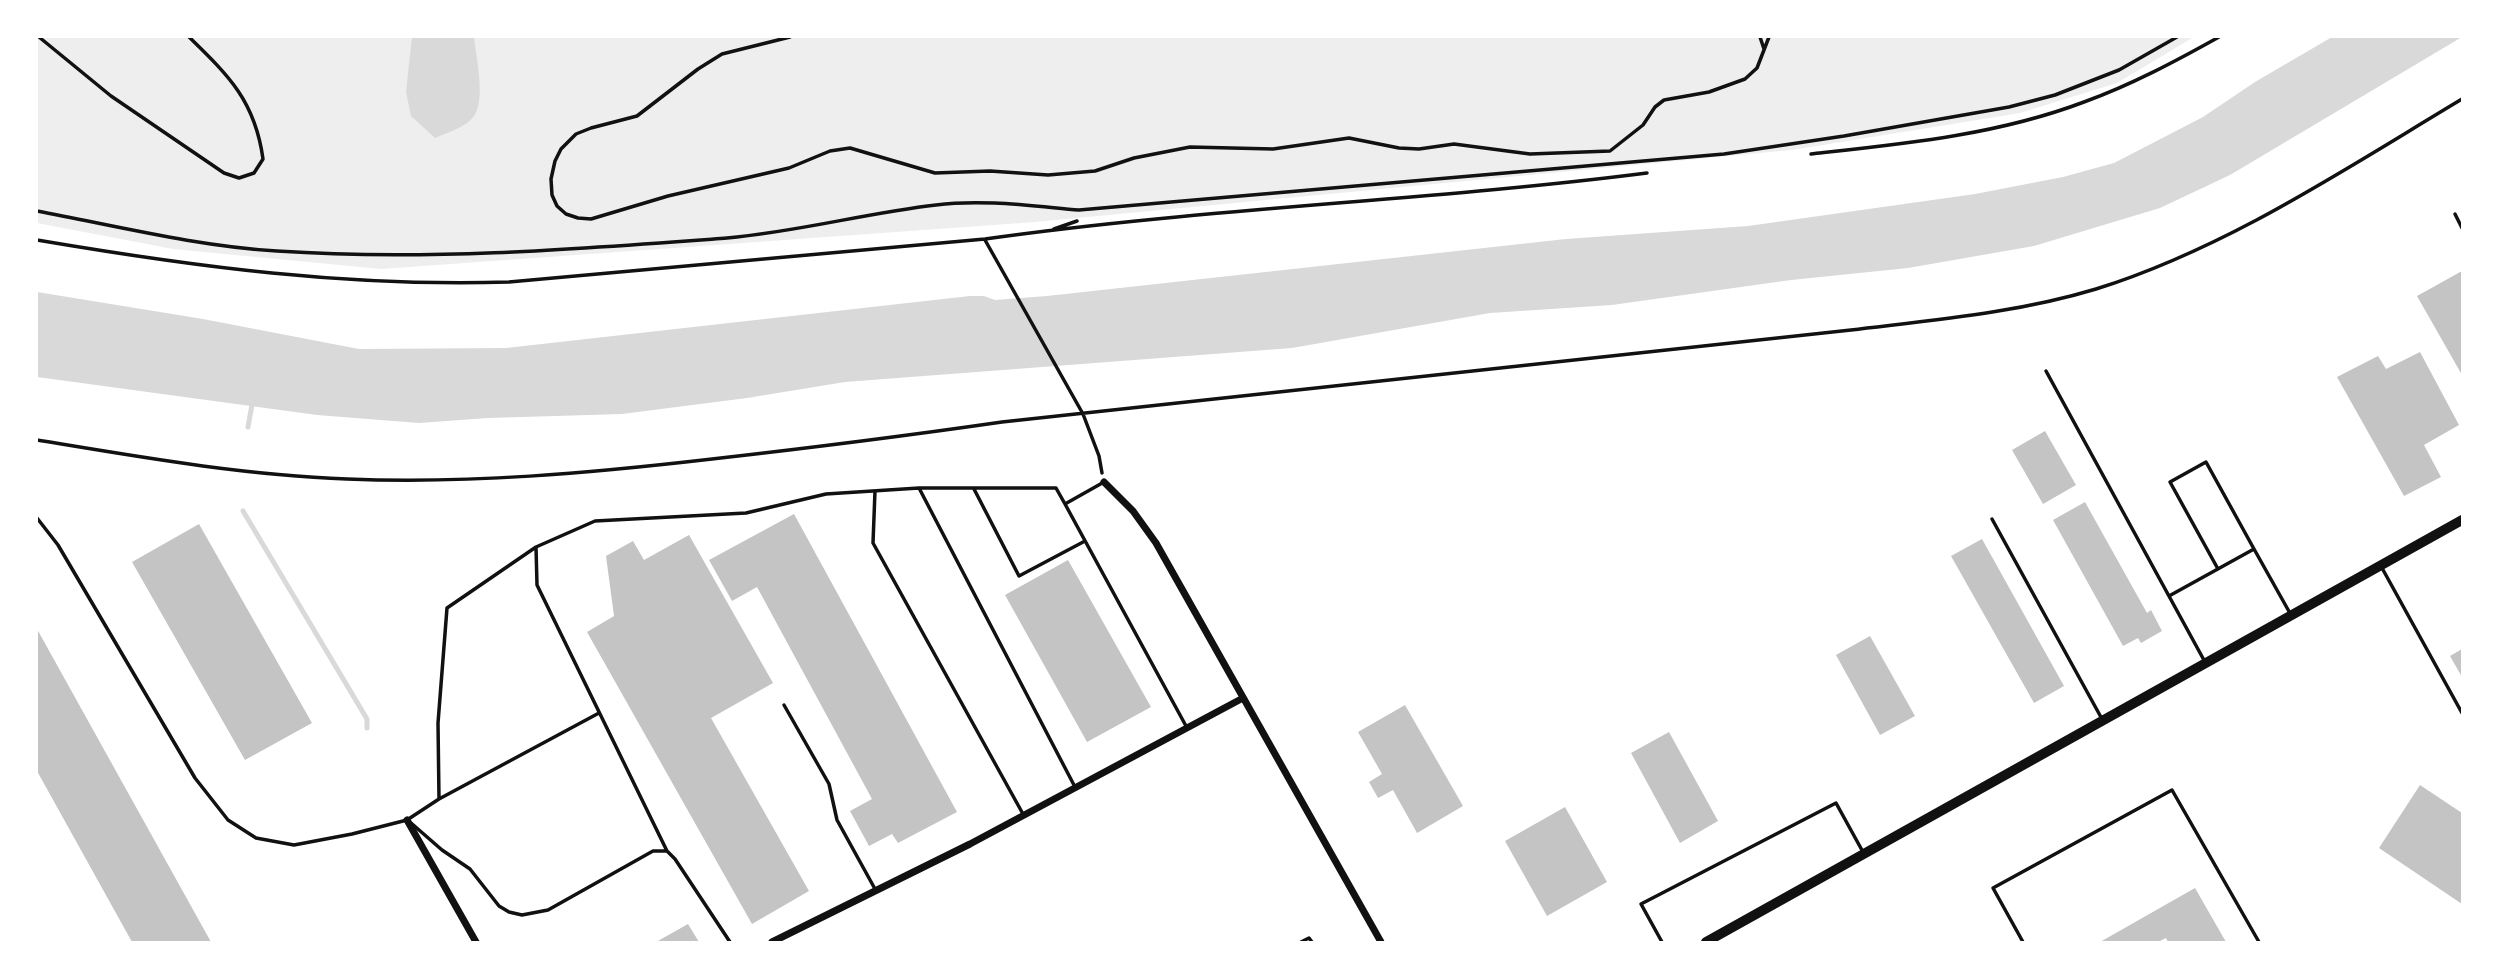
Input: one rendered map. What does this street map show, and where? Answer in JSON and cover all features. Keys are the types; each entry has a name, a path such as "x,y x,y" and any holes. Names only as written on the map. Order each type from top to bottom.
{"main road":[{"path":"1706,942 2462,520"}],"street":[{"path":"1104,482 1119,495 1144,525 1381,942"},
{"path":"772,942 1024,816 1243,698"},
{"path":"407,820 476,942"}],"lane":[{"path":"39,37 153,127 224,173 239,178 254,173 263,159 259,132 245,100 226,72 189,37"},
{"path":"790,37 722,54 637,116 576,134 561,149 555,161 551,179 552,195 557,206 566,214 591,219 668,196 789,167 830,151 850,148 935,173 990,171 1048,175 1096,171 1134,158 1190,147 1273,149 1349,138 1409,149 1454,144 1530,154 1610,151 1643,125 1655,107 1664,100 1709,92 1745,79 1757,68 1769,37"},
{"path":"1760,37 1765,51"},
{"path":"37,211 183,240 276,251 383,254 524,251 772,234 938,204 1090,209 1724,154 1844,136 2009,107 2055,95 2119,70 2177,37"},
{"path":"2455,214 2462,228"},
{"path":"2046,370 2206,663"},
{"path":"2218,569 2170,482 2206,461 2291,616"},
{"path":"1065,504 1104,482"},
{"path":"919,488 1076,788"},
{"path":"439,799 438,723 447,608 536,547 595,521 746,513 826,494 919,488 1056,488 1187,728"},
{"path":"974,488 1019,576 1085,541"},
{"path":"875,491 873,543 1024,816"},
{"path":"37,518 58,545 195,778 228,820 256,838 294,845 407,820 439,799 599,712"},
{"path":"1992,519 2103,720"},
{"path":"536,547 537,585 667,851 730,942"},
{"path":"2169,596 2254,549"},
{"path":"2381,566 2462,713"},
{"path":"784,705 829,785 837,820 876,891"},
{"path":"2023,942 1993,888 2172,790 2259,942"},
{"path":"1662,942 1641,904 1836,803 1864,854"},
{"path":"407,820 442,850 470,869 499,906 522,915 548,910 653,852 667,851"},
{"path":"1301,942 1309,938 1312,942"}],"path":[{"path":"37,440 214,469 264,474 347,479 469,479 580,474 1083,414 1980,314 2094,290 2143,273 2196,249 2312,188 2462,99"},
{"path":"37,240 255,273 330,280 444,284 600,275 985,240 1083,414 1099,456 1104,482"}],"shaded area":[{"path":"37,37 2194,37 2117,83 2020,113 1792,150 1035,222 381,269 173,249 37,223"},
{"path":"412,37 474,37 479,78 478,109 466,123 435,138 411,116 406,92"},
{"path":"2332,37 2462,37 2230,175 2160,208 2034,246 1908,268 1791,280 1612,305 1490,313 1292,348 845,382 622,414 419,423 317,415 37,377 37,292 203,319 359,349 506,348 970,296 984,296 995,300 1047,296 1566,239 1748,226 1975,194 2063,177 2114,163 2203,117 2255,82"}],"building":[{"path":"2462,271 2462,375 2417,296"},
{"path":"2420,352 2459,425 2424,445 2441,477 2404,496 2337,377 2378,356 2386,369"},
{"path":"2045,431 2076,485 2043,504 2012,450"},
{"path":"2085,502 2147,613 2151,610 2162,631 2141,643 2138,638 2123,646 2053,520"},
{"path":"794,514 957,812 898,843 892,834 869,846 850,811 872,799 757,587 732,601 709,560"},
{"path":"199,524 312,723 245,760 132,562"},
{"path":"689,535 773,683 711,718 809,891 752,924 587,632 614,616 606,556 633,541 644,560"},
{"path":"1982,539 2064,686 2034,703 1951,556"},
{"path":"1068,560 1151,707 1087,742 1005,595"},
{"path":"37,629 211,942 132,942 37,771"},
{"path":"1870,636 1915,716 1880,735 1836,655"},
{"path":"2462,649 2462,677 2450,656"},
{"path":"1405,705 1463,806 1417,833 1393,790 1378,798 1369,782 1382,774 1358,732"},
{"path":"1669,732 1718,821 1680,843 1631,753"},
{"path":"2420,785 2462,813 2462,904 2379,848"},
{"path":"1565,807 1607,882 1547,916 1505,841"},
{"path":"2195,888 2226,942 2168,942 2166,938 2158,942 2100,942"},
{"path":"688,924 699,942 656,942"}],"waterway":[{"path":"248,427 253,399"},
{"path":"243,511 367,719 367,728"}]}
